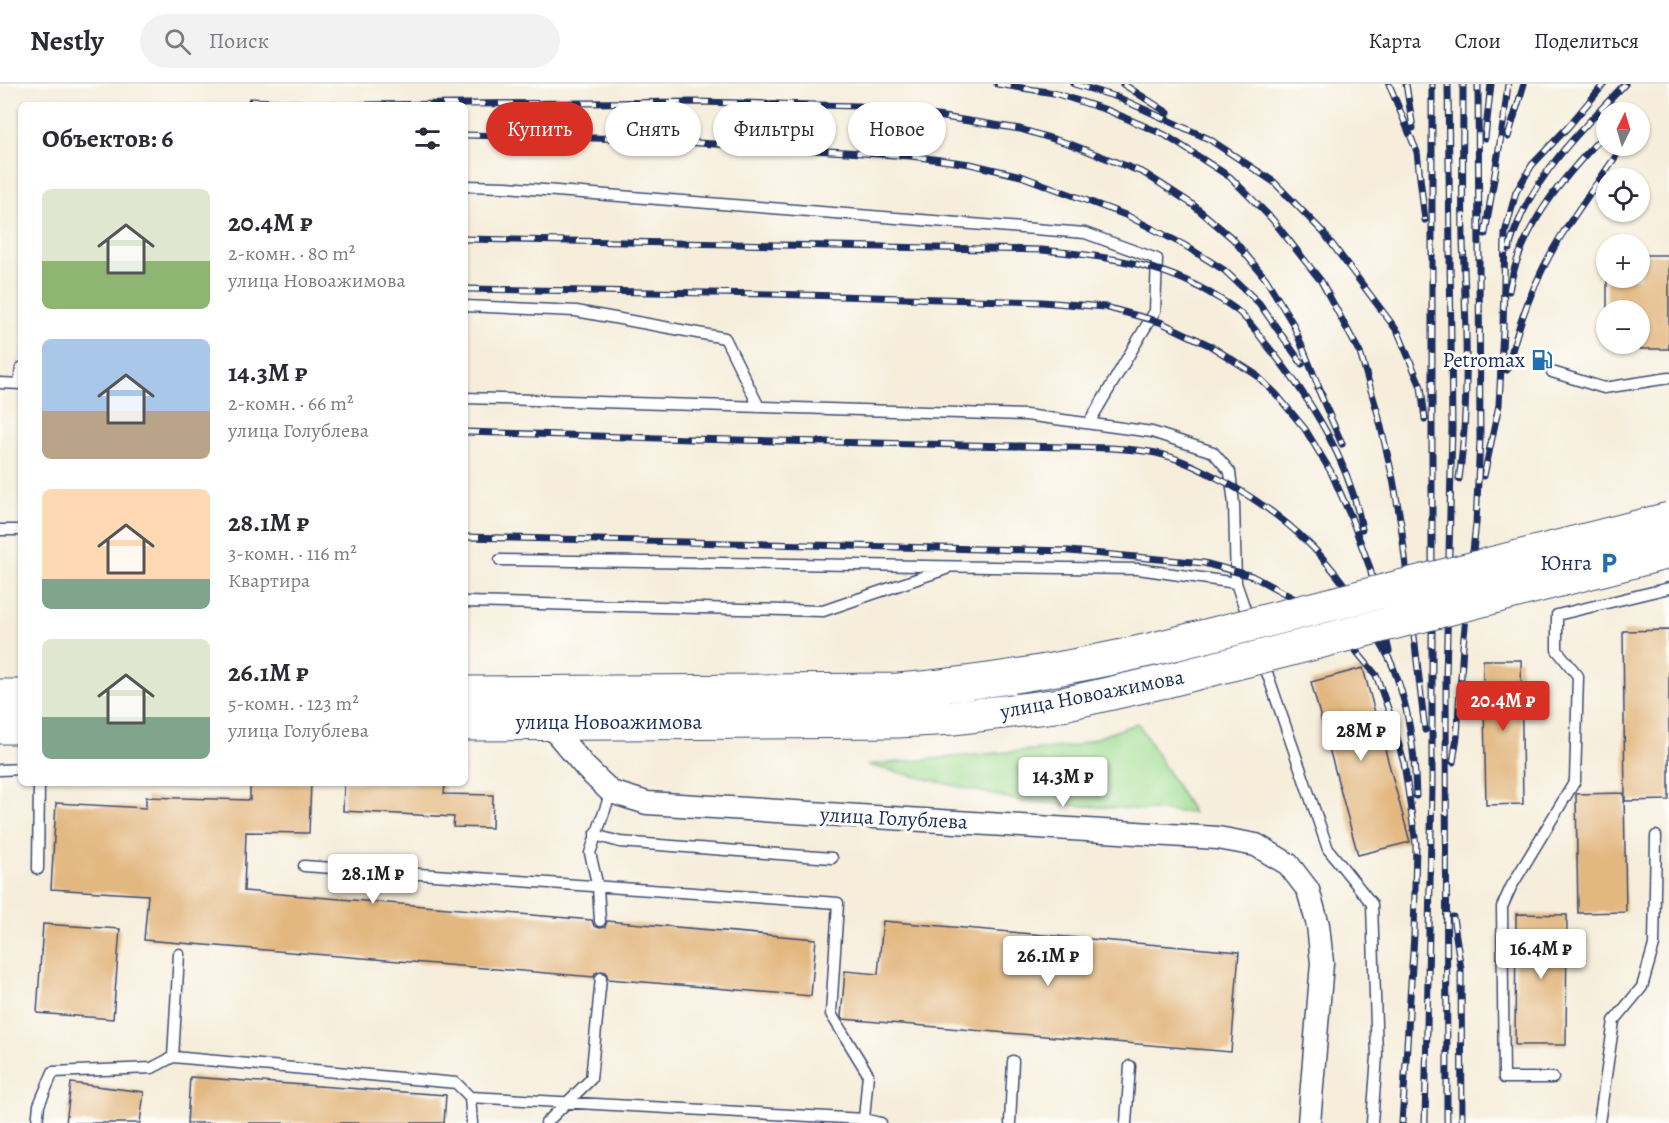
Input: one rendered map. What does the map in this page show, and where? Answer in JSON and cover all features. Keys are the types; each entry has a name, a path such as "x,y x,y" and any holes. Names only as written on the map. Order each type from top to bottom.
{"main road":[{"name":"улица Новоажимова","path":"468,693 898,690 951,686 1048,672 1158,648 1669,519"},
{"name":"улица Новоажимова","path":"468,724 898,721 942,719 1054,706 1166,681 1669,552"},
{"path":"0,696 18,696"},
{"path":"0,727 18,727"}],"street":[{"name":"улица Голублева","path":"547,722 586,768 611,792 648,803 1207,838 1256,845 1288,864 1308,890 1318,925 1322,963 1309,1123"}],"lane":[{"path":"468,186 506,187 1085,233 1157,259 1155,311 1089,423"},
{"path":"468,306 576,311 725,338 759,407"},
{"path":"1552,372 1604,388 1669,378"},
{"path":"0,383 18,384"},
{"path":"468,398 1026,415 1152,432 1213,452 1230,472 1234,504 1236,583 1328,849 1372,904 1377,1056 1372,1123"},
{"path":"0,530 18,530"},
{"path":"500,560 1138,569 1236,583"},
{"path":"468,602 823,611 954,566"},
{"path":"1553,1078 1504,1078 1502,907 1511,887 1575,781 1578,676 1557,650 1557,615 1669,588"},
{"path":"0,770 18,769"},
{"path":"38,869 39,786"},
{"path":"600,921 598,887 590,852 611,792"},
{"path":"595,835 620,842 831,858"},
{"path":"1599,1123 1614,1021 1642,987 1654,945 1656,836"},
{"path":"304,866 838,903 831,1014 868,1074 864,1121"},
{"path":"173,1057 179,954"},
{"path":"546,1123 591,1079 601,978"},
{"path":"37,1123 39,1105 53,1072 152,1068 173,1057 456,1083 470,1097 472,1123"},
{"path":"1010,1123 1013,1061"},
{"path":"1126,1123 1130,1066"},
{"path":"470,1097 881,1123"}],"green space":[{"path":"1138,723 1193,813 1024,802 867,765 1074,746"}],"building":[{"path":"1650,255 1669,255 1669,349 1650,349 1650,300 1607,300 1607,288 1650,288"},
{"path":"1669,630 1669,800 1625,801 1623,631"},
{"path":"1483,660 1521,660 1523,804 1486,805"},
{"path":"1363,668 1410,842 1358,855 1311,682"},
{"path":"250,786 311,786 309,833 246,832 244,891 592,920 594,926 600,928 605,927 607,921 816,939 811,996 608,979 606,972 601,971 595,973 594,977 144,940 148,895 51,889 56,803 146,808 146,797 250,800"},
{"path":"344,786 445,786 444,794 493,795 492,828 453,827 454,817 343,811"},
{"path":"1624,793 1626,912 1578,913 1576,794"},
{"path":"1516,914 1567,915 1566,1045 1515,1045"},
{"path":"883,921 1239,952 1231,1052 843,1019 841,1017 845,971 878,974"},
{"path":"43,924 120,929 113,1019 37,1013"},
{"path":"190,1077 446,1095 444,1123 187,1123"},
{"path":"71,1083 144,1092 140,1123 66,1123"}],"railway":[{"path":"997,84 1054,93 1107,110 1165,135 1230,177 1272,219 1321,281 1360,353 1378,414 1401,524 1425,730"},
{"path":"1074,84 1117,97 1209,139 1274,182 1323,232 1398,332 1421,387 1425,419"},
{"path":"1123,84 1168,113"},
{"path":"1389,84 1417,152 1425,220"},
{"path":"1406,84 1413,128"},
{"path":"1425,1123 1432,786 1432,84"},
{"path":"1447,1123 1446,678 1452,428 1448,84"},
{"path":"1459,479 1465,419 1466,360 1463,84"},
{"path":"1453,762 1476,523 1480,439 1478,84"},
{"path":"1485,138 1491,84"},
{"path":"1485,234 1508,84"},
{"path":"1508,137 1524,84"},
{"path":"1484,476 1499,405 1505,233 1516,192 1532,165 1604,84"},
{"path":"1509,249 1522,214 1543,178 1568,145 1625,84"},
{"path":"251,101 272,102"},
{"path":"468,104 697,102 859,106 1020,129 1070,144 1144,173 1192,204 1233,239 1266,279 1293,324 1322,395"},
{"path":"468,135 633,139 911,156 970,164 1021,176 1128,216 1184,245 1224,270 1259,303 1302,364"},
{"path":"1509,291 1515,268 1533,225 1559,186 1596,144"},
{"path":"1507,370 1522,318 1552,251 1616,156"},
{"path":"468,239 1042,250 1100,257 1157,270 1193,284 1239,312 1283,365 1313,409 1338,455 1356,503 1362,529"},
{"path":"468,289 770,294 1042,302 1105,307 1160,322 1209,345 1255,374 1276,394 1305,429 1331,472 1351,517 1370,568 1389,651"},
{"path":"1318,389 1342,444"},
{"path":"468,432 1111,448 1150,452 1174,458 1227,483 1273,512 1311,546 1344,585 1386,653 1399,682 1410,730 1416,796"},
{"path":"468,537 1069,551 1204,563 1252,576 1327,616 1376,675 1404,763 1416,844 1414,935 1402,1123"},
{"path":"1453,917 1461,969 1462,1123"}],"place":[{"name":"Petromax","path":"1542,360"},
{"name":"Юнга","path":"1609,563"}]}
